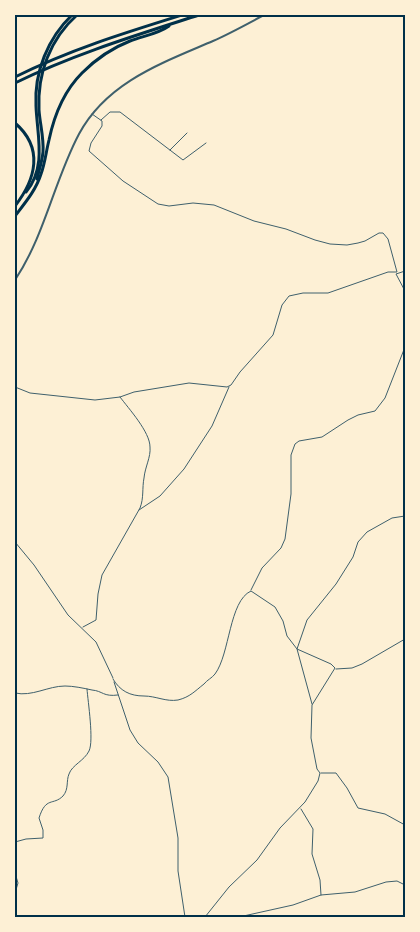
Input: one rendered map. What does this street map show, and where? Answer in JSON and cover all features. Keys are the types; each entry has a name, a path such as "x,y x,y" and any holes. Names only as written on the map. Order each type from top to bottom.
{"highway":[{"path":"15,206 26,192 35,174 40,154 37,95 44,66 52,43 61,26 72,15"},
{"path":"52,43 76,15"},
{"path":"15,77 71,52 182,15"},
{"path":"15,83 72,57 199,15"},
{"path":"15,216 42,173 59,106 81,74 112,49 164,30 169,26"},
{"path":"36,185 43,150 37,95"},
{"path":"15,123 29,141 34,159 33,174 26,192"}],"street":[{"path":"15,280 32,251 75,142 92,114 114,91 139,74 233,32 264,15"},
{"path":"100,120 110,112 120,112 182,160 206,143"},
{"path":"92,114 100,120 102,126 89,151 123,181 156,203 166,206 214,205 254,221 286,229 330,244 347,245 358,243 381,233 385,234 397,275 405,291"},
{"path":"170,151 186,133"},
{"path":"138,511 160,496 184,469 212,426 229,386 245,365 273,335 282,305 289,296 303,293 325,294 388,272 405,271"},
{"path":"15,542 34,565 68,615 96,642 117,686 133,696 148,696 170,701 192,695 216,673 224,654 233,618 242,599 251,591 262,568 282,545 285,538 292,494 292,455 295,444 299,441 322,437 358,415 375,412 385,398 405,347"},
{"path":"15,386 30,393 95,400 189,383 219,387 229,386"},
{"path":"83,628 96,620 102,575 142,503 150,443 144,430 120,397"},
{"path":"297,649 307,620 336,584 353,557 358,542 372,528 392,518 405,516"},
{"path":"206,917 229,887 257,860 280,828 300,808 318,781 320,773 317,769 311,738 312,705 297,649 287,636 283,621 275,607 251,591"},
{"path":"335,669 352,668 362,664 405,639"},
{"path":"297,649 331,664 335,669"},
{"path":"312,705 335,669"},
{"path":"113,679 127,724 134,737 158,762 168,777 178,838 178,871 185,917"},
{"path":"15,694 33,693 60,686 95,690 108,696 118,695"},
{"path":"15,842 43,838 43,830 39,818 44,807 46,804 64,795 69,773 84,759 91,749 87,689"},
{"path":"320,773 336,774 347,788 358,808 386,814 405,824"},
{"path":"300,808 313,829 312,854 320,880 321,895"},
{"path":"15,873 18,882 15,894"},
{"path":"239,917 293,905 321,895 350,893 392,881 405,885"}]}
